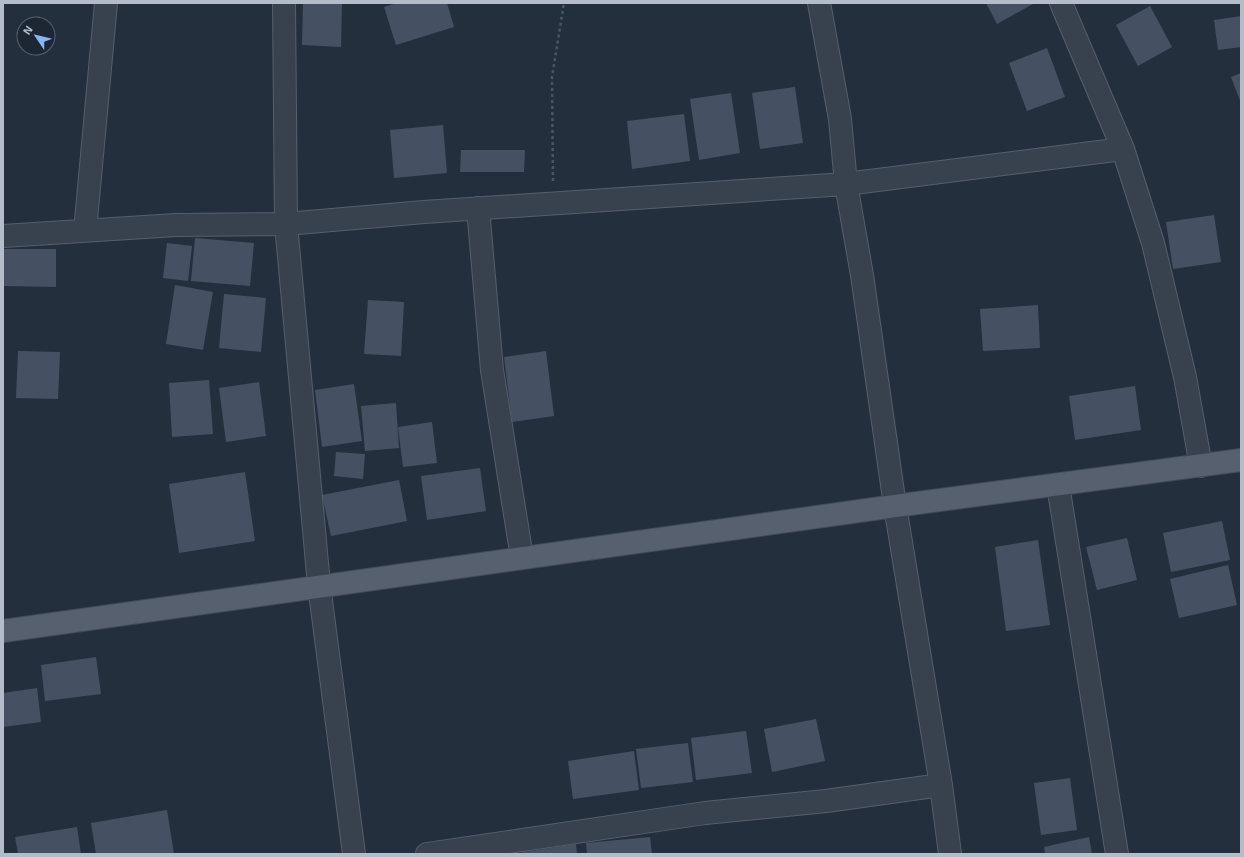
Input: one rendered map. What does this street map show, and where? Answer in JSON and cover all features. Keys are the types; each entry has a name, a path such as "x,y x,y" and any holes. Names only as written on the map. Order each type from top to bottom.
{"main road":[{"path":"3,631 319,585 1241,460"}],"street":[{"path":"85,231 106,3"},
{"path":"284,3 286,224 319,585 354,854"},
{"path":"819,3 840,119 846,184 862,275 895,506 941,785 950,854"},
{"path":"1061,3 1123,149 1153,243 1185,377 1201,466"},
{"path":"3,236 176,225 286,224 478,208 846,184 1123,149"},
{"path":"478,208 492,370 522,558"},
{"path":"1058,485 1117,854"},
{"path":"427,854 705,813 826,801 941,785"}],"path":[{"path":"553,203 552,78 564,3"}],"building":[{"path":"303,3 342,3 341,47 302,45"},
{"path":"397,3 447,3 454,27 396,45 384,7"},
{"path":"986,3 1033,3 1033,4 997,24"},
{"path":"1150,6 1172,47 1138,66 1116,25"},
{"path":"1241,16 1241,47 1218,50 1214,20"},
{"path":"1047,48 1065,97 1027,111 1009,63"},
{"path":"1241,73 1241,103 1231,77"},
{"path":"795,87 803,143 760,149 752,93"},
{"path":"731,93 740,153 699,160 690,99"},
{"path":"684,114 690,161 632,169 627,121"},
{"path":"443,125 447,173 394,178 390,130"},
{"path":"461,150 525,150 524,172 460,172"},
{"path":"1214,215 1221,262 1173,269 1166,222"},
{"path":"195,238 254,243 250,286 191,281"},
{"path":"167,243 192,246 188,281 163,278"},
{"path":"4,249 56,249 56,287 4,286"},
{"path":"175,285 213,292 203,350 166,344"},
{"path":"224,294 266,298 261,352 219,348"},
{"path":"368,300 404,302 401,356 364,354"},
{"path":"1038,305 1040,348 983,351 980,309"},
{"path":"18,351 60,352 58,399 16,398"},
{"path":"546,351 554,416 512,422 504,357"},
{"path":"209,380 213,434 172,437 169,383"},
{"path":"259,382 266,436 226,442 219,388"},
{"path":"354,384 362,441 322,447 315,390"},
{"path":"1135,386 1141,430 1075,440 1069,396"},
{"path":"396,403 399,448 365,451 361,406"},
{"path":"432,422 437,463 403,467 398,427"},
{"path":"336,452 365,454 363,479 334,476"},
{"path":"480,468 486,511 427,520 421,476"},
{"path":"245,472 255,541 179,553 169,484"},
{"path":"399,480 407,521 331,536 322,495"},
{"path":"1222,521 1230,560 1171,572 1163,533"},
{"path":"1127,538 1137,580 1097,590 1086,547"},
{"path":"1038,540 1050,625 1006,631 995,547"},
{"path":"1228,565 1237,605 1179,618 1170,579"},
{"path":"96,657 101,694 45,701 41,665"},
{"path":"37,688 41,722 3,727 3,693"},
{"path":"816,719 825,761 772,772 764,729"},
{"path":"746,731 752,773 696,780 691,738"},
{"path":"688,743 693,782 641,788 636,749"},
{"path":"634,751 639,790 573,799 568,761"},
{"path":"1070,778 1077,830 1041,835 1034,783"},
{"path":"167,810 174,854 96,854 91,823"},
{"path":"77,827 81,854 18,854 15,837"},
{"path":"650,837 652,854 587,854 586,843"},
{"path":"1089,837 1092,854 1045,854 1044,847"},
{"path":"576,844 577,854 519,854 519,853"}]}
